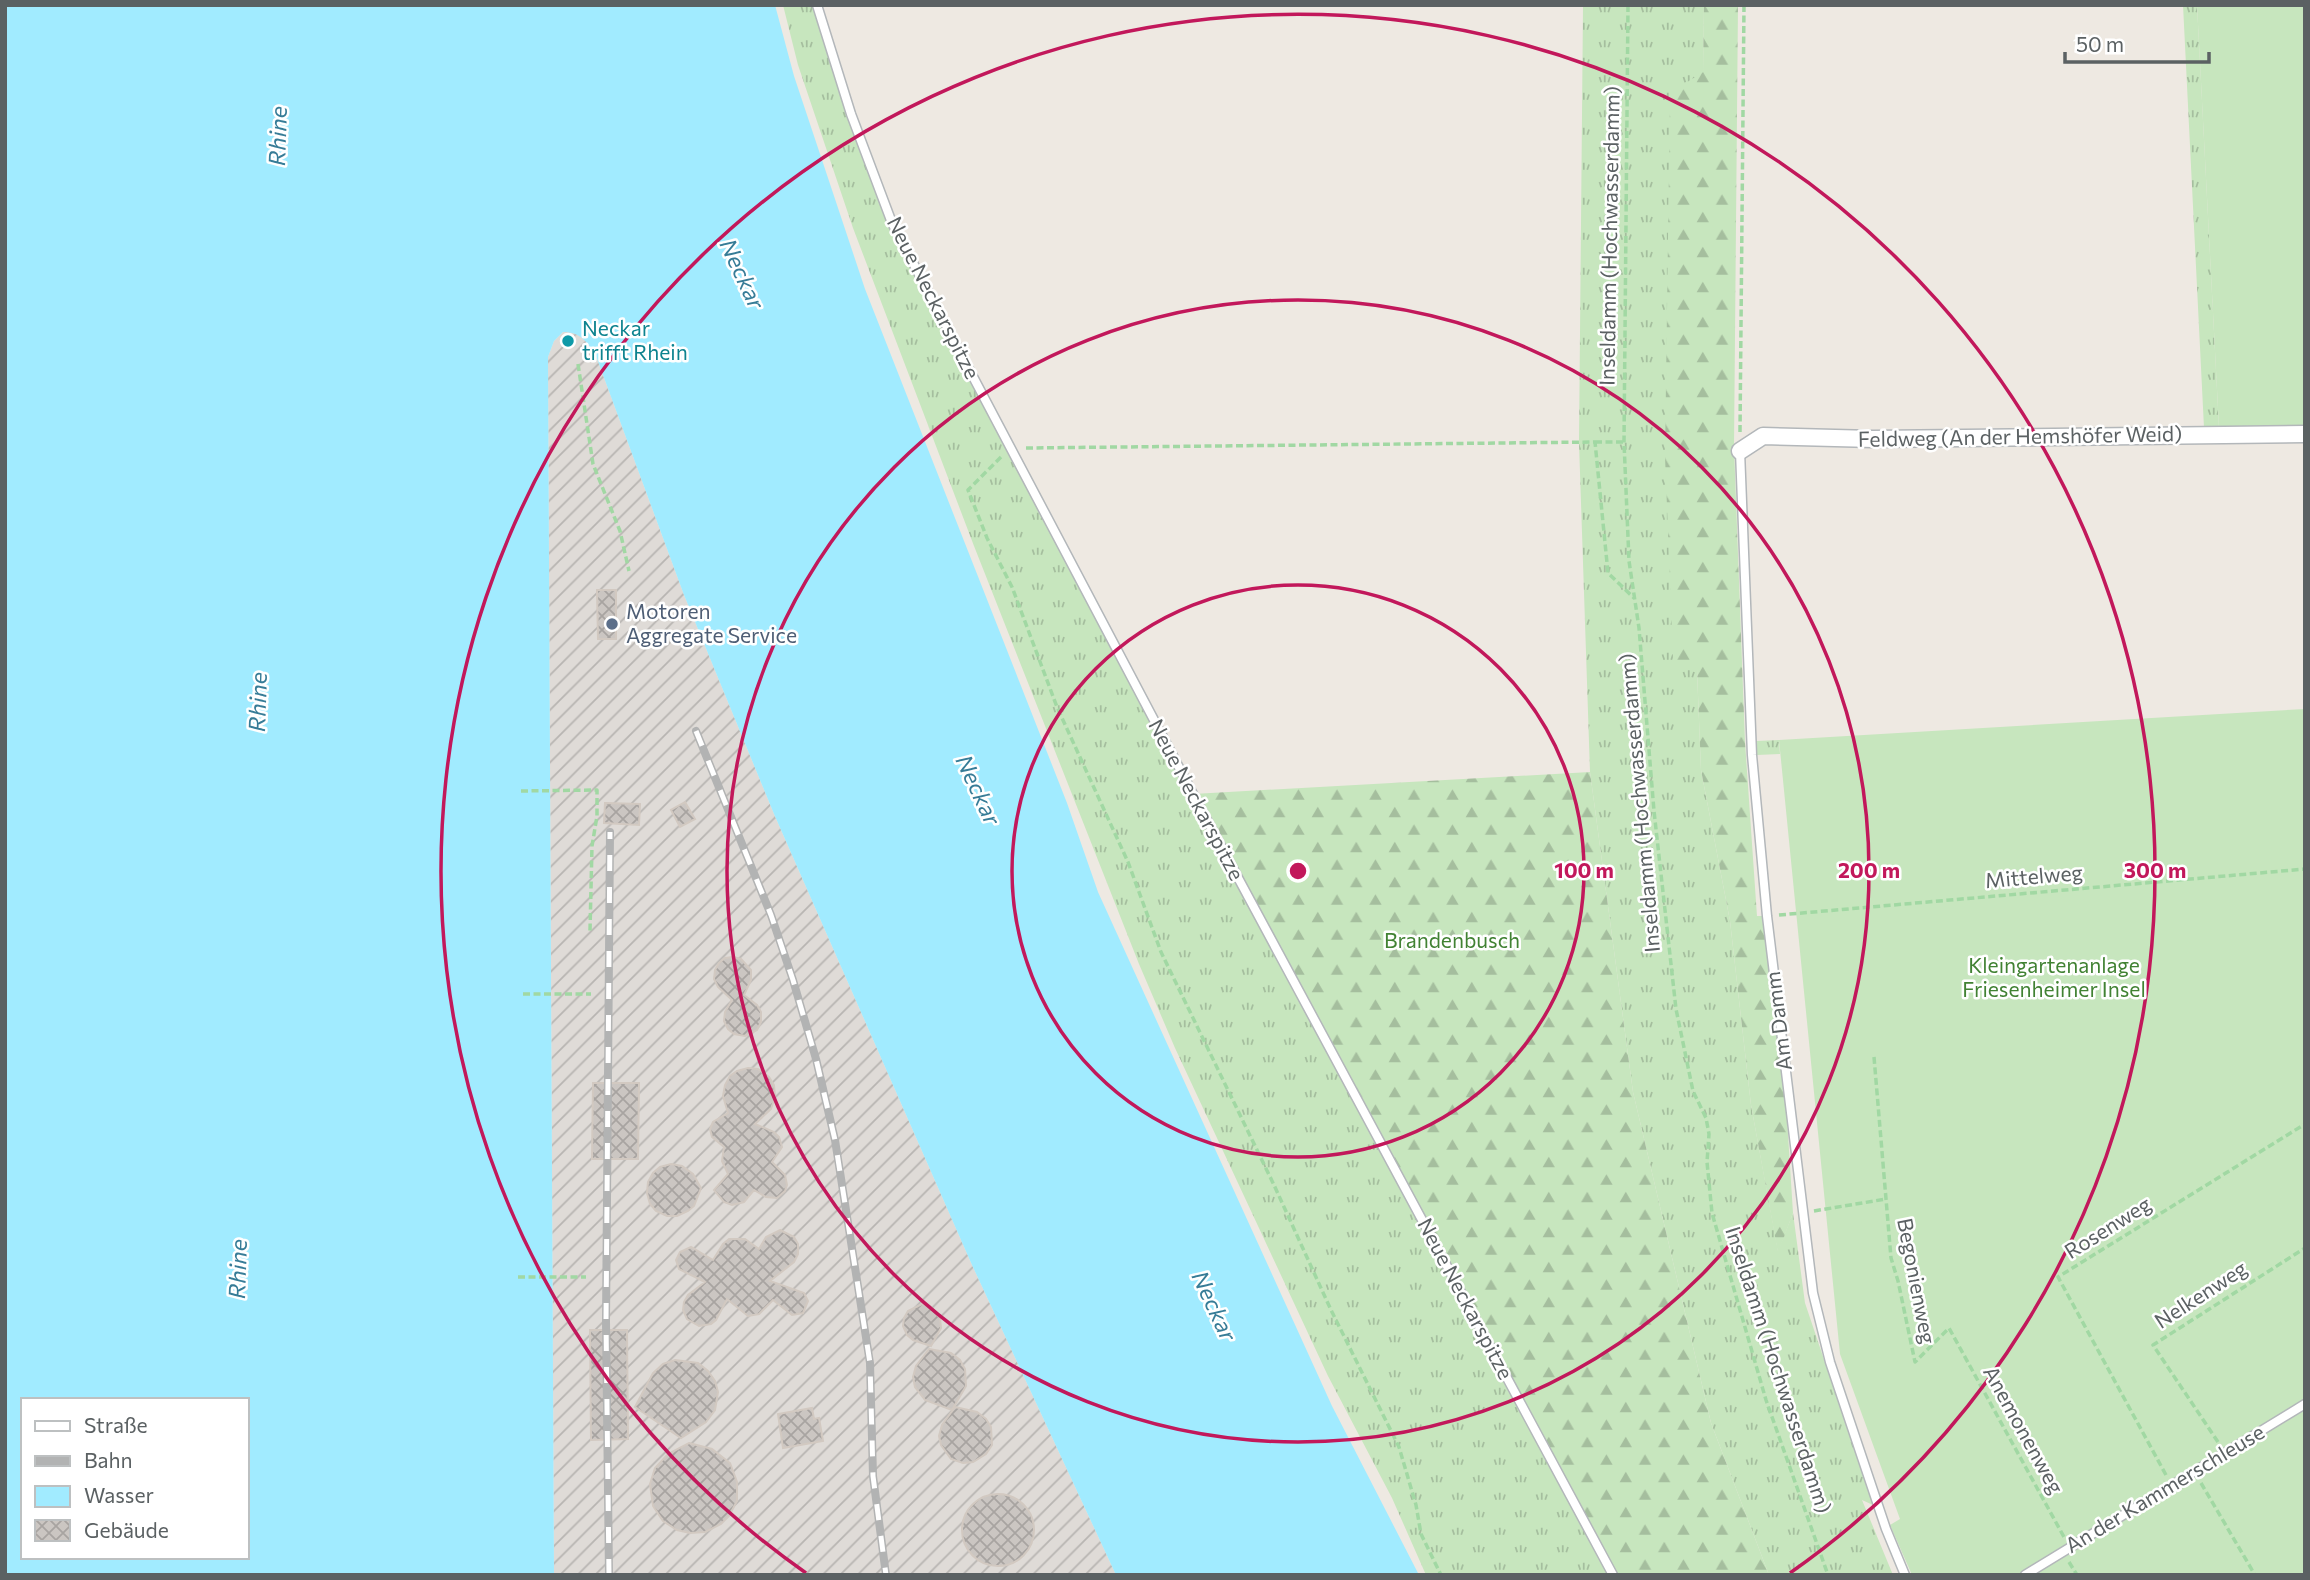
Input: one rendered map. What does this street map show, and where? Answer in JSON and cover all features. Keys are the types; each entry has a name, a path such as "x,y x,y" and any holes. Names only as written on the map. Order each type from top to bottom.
{"street":[{"name":"Feldweg (An der Hemshöfer Weid)","path":"1740,451 1763,436 1873,439 2305,434"}],"lane":[{"name":"Neue Neckarspitze","path":"817,7 850,114 892,223 1186,782 1613,1575"},
{"name":"Am Damm","path":"1740,451 1752,755 1767,916 1813,1293 1830,1362 1886,1529 1905,1575"},
{"name":"An der Kammerschleuse","path":"2025,1575 2305,1404"}],"path":[{"name":"Inseldamm (Hochwasserdamm)","path":"1628,5 1624,442 1629,561 1639,628 1654,811 1676,1009 1693,1091 1706,1118 1709,1134 1707,1162 1712,1213 1766,1400 1828,1575"},
{"path":"1740,451 1744,5"},
{"path":"578,363 593,464 620,531 629,571"},
{"path":"1595,442 1608,573 1634,598"},
{"path":"1441,1575 1421,1534 1416,1505 1399,1447 1161,951 1128,862 1057,708 1012,587 986,538 968,490 1011,448 1624,442"},
{"path":"521,791 597,790 597,816 592,846 590,931"},
{"name":"Mittelweg","path":"1767,916 2305,869"},
{"path":"523,994 591,994"},
{"name":"Begonienweg","path":"1874,1057 1893,1269 1915,1362 1949,1328"},
{"name":"Rosenweg","path":"2172,1485 2058,1277 2305,1124"},
{"name":"Begonienweg","path":"1802,1213 1885,1199"},
{"name":"Nelkenweg","path":"2225,1452 2153,1345 2305,1248"},
{"path":"518,1277 586,1277"},
{"name":"Anemonenweg","path":"1949,1328 2070,1548"},
{"path":"2194,1471 2255,1575"}],"shaded area":[{"path":"563,332 575,332 586,341 596,356 684,595 774,814 972,1265 1116,1575 554,1575 548,357 554,341"}],"green space":[{"path":"783,5 817,5 892,223 1613,1575 1426,1575 1392,1498 1328,1376 1175,1048 1139,964 974,546 853,228 798,65"},
{"path":"1583,5 1704,5 1697,670 1701,770 1730,921 1751,1105 1778,1251 1793,1213 1805,1303 1873,1505 1862,1500 1893,1575 1769,1575 1711,1423 1633,1092 1590,772 1579,443"},
{"path":"1704,5 1738,5 1734,447 1745,742 1757,916 1767,916 1783,1056 1793,1213 1778,1253 1751,1105 1730,921 1701,770 1697,670 1673,659 1665,456 1670,93 1703,72"},
{"path":"2183,5 2197,5 2219,428 2204,428"},
{"path":"2197,5 2305,5 2305,428 2219,428"},
{"name":"Kleingartenanlage Friesenheimer Insel","path":"2305,709 2305,1575 1912,1575 1890,1525 1900,1519 1840,1354 1779,740"},
{"path":"1779,740 1780,754 1757,755 1756,741"},
{"name":"Brandenbusch","path":"1590,772 1633,1092 1711,1423 1769,1575 1613,1575 1193,794"}],"water":[{"path":"5,5 775,5 794,76 865,289 1067,803 1098,892 1332,1406 1419,1575 1116,1575 972,1265 774,814 684,595 596,356 579,336 563,332 554,341 548,357 554,1575 5,1575"}],"building":[{"path":"597,590 616,590 616,639 598,639"},
{"path":"685,802 695,819 680,827 671,810"},
{"path":"605,803 640,804 639,825 604,823"},
{"path":"725,958 741,959 751,970 751,980 744,995 757,1005 761,1012 761,1022 757,1030 745,1036 734,1034 728,1029 724,1021 725,1012 732,1000 718,987 714,979 719,963"},
{"path":"748,1068 758,1069 769,1077 774,1085 775,1097 771,1109 755,1124 779,1137 782,1147 772,1162 785,1175 787,1185 777,1198 766,1197 754,1190 744,1202 732,1205 724,1202 714,1190 728,1174 722,1161 724,1147 712,1137 710,1129 713,1122 728,1113 723,1096 730,1076"},
{"path":"593,1083 639,1083 638,1159 592,1159"},
{"path":"671,1164 682,1166 693,1174 701,1188 694,1206 677,1216 667,1216 656,1211 650,1204 647,1193 648,1182 653,1173 660,1167"},
{"path":"780,1230 794,1237 798,1244 798,1254 794,1262 770,1281 804,1293 808,1301 803,1313 792,1315 773,1300 759,1314 748,1316 727,1299 711,1324 699,1326 687,1319 683,1310 684,1302 688,1295 705,1282 679,1269 676,1260 680,1252 691,1247 713,1260 729,1239 745,1239 759,1249 766,1237"},
{"path":"922,1304 930,1306 940,1318 941,1328 931,1346 913,1340 903,1326 908,1311"},
{"path":"590,1330 627,1330 628,1439 591,1440"},
{"path":"929,1349 951,1353 960,1360 965,1369 966,1386 952,1410 925,1400 915,1387 913,1377 916,1366"},
{"path":"675,1360 698,1363 715,1381 718,1392 715,1410 706,1422 681,1438 635,1407 653,1373 663,1364"},
{"path":"955,1407 977,1412 991,1427 992,1445 986,1454 973,1462 963,1463 951,1459 941,1445 939,1436 942,1425"},
{"path":"812,1408 814,1419 819,1418 823,1441 783,1448 778,1414"},
{"path":"689,1443 712,1449 730,1463 737,1482 737,1501 729,1516 721,1524 705,1532 677,1530 663,1521 653,1506 650,1484 655,1468 668,1454"},
{"path":"998,1494 1018,1500 1028,1510 1034,1530 1028,1550 1018,1560 998,1566 978,1560 968,1550 962,1530 968,1510 978,1500"}],"railway":[{"path":"696,731 771,915 816,1059 835,1140 870,1363 873,1476 886,1575"},
{"path":"609,1575 606,1322 610,832"}],"place":[{"name":"Neckar trifft Rhein","path":"568,341"},
{"name":"Motoren Aggregate Service","path":"612,624"}],"water label":[{"name":"Rhine","path":"278,136"},
{"name":"Neckar","path":"742,274"},
{"name":"Rhine","path":"258,702"},
{"name":"Neckar","path":"978,790"},
{"name":"Rhine","path":"238,1269"},
{"name":"Neckar","path":"1214,1306"}]}
